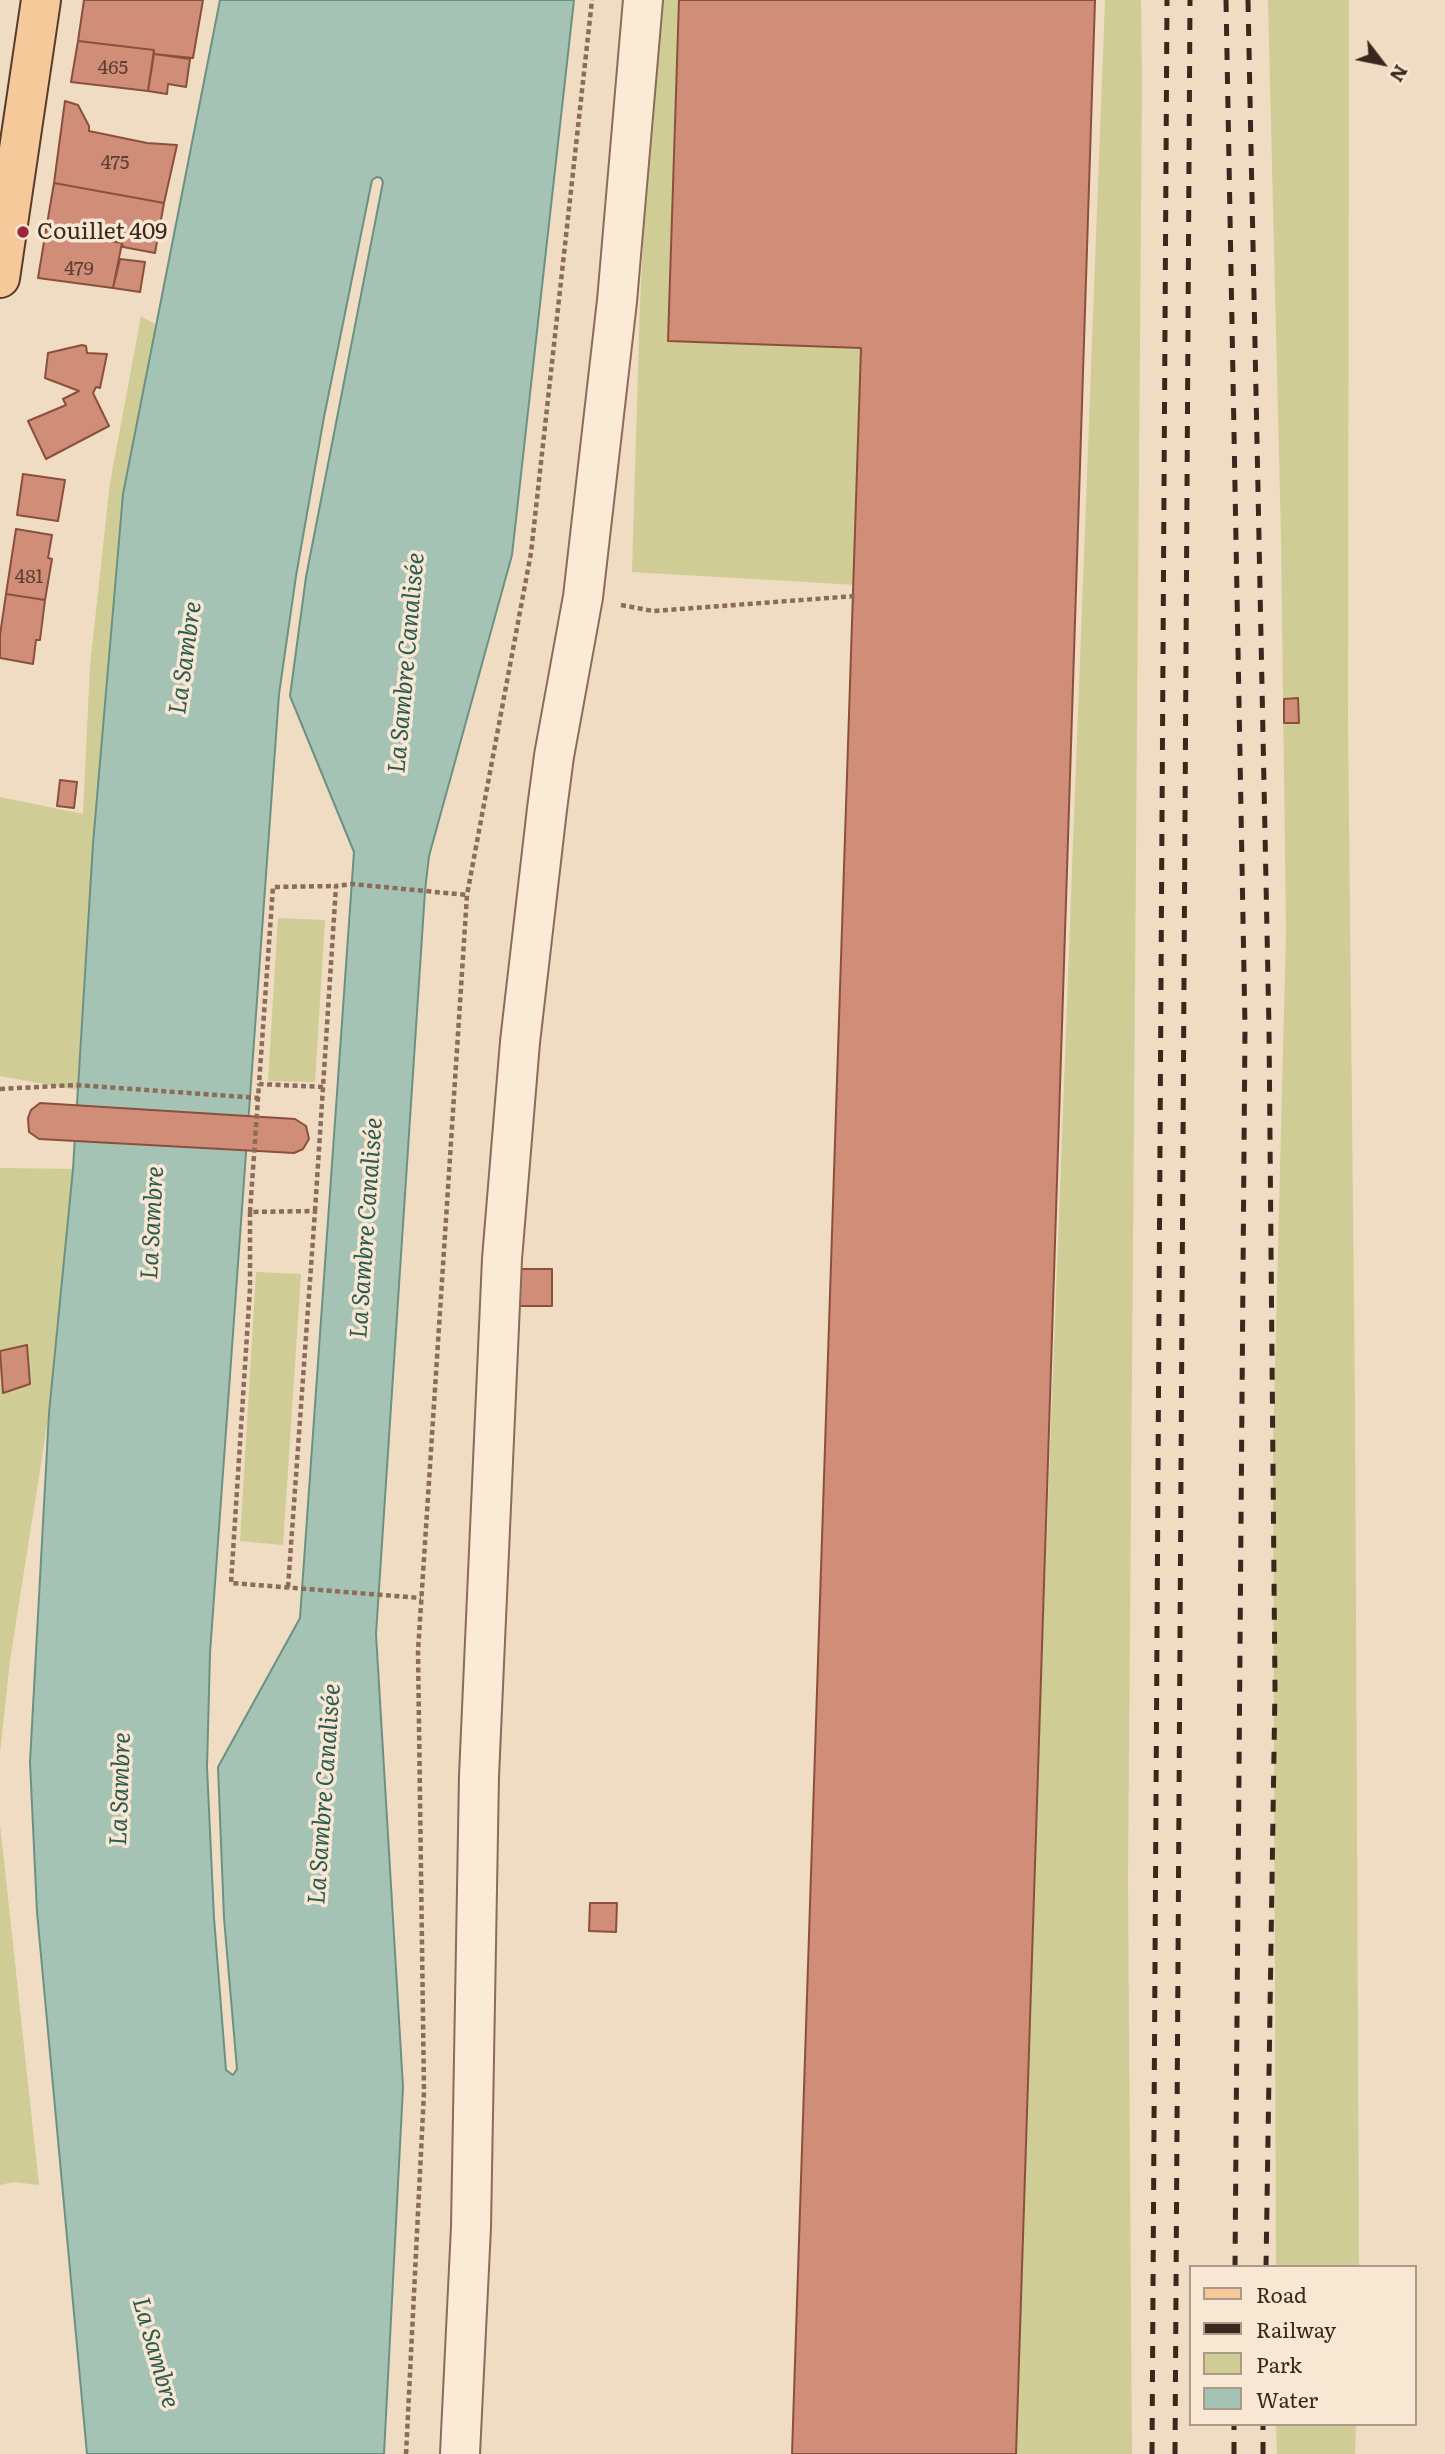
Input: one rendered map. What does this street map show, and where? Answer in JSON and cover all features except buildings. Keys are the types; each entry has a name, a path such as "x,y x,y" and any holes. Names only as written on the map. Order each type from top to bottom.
{"main road":[{"path":"0,278 41,0"}],"lane":[{"path":"460,2454 471,2227 479,1776 502,1259 520,1042 547,809 583,597 617,301 643,0"}],"path":[{"path":"583,597 653,611 856,596"},
{"path":"421,1598 231,1583 250,1288 250,1212 273,887 352,884 467,895"},
{"path":"288,1587 336,886"},
{"path":"260,1083 323,1087"},
{"path":"0,1089 76,1085 258,1098"},
{"path":"250,1212 315,1211"}],"green space":[{"path":"656,0 687,0 866,332 857,585 632,572 640,303"},
{"path":"1105,0 1141,0 1142,84 1128,1880 1132,2454 1012,2454"},
{"path":"1268,0 1349,0 1348,721 1355,1404 1359,2265 1276,2265 1273,1447 1286,932 1281,537"},
{"path":"141,316 156,325 123,494 93,844 77,1090 0,1076 0,797 83,814 90,666 110,483"},
{"path":"278,918 325,920 315,1082 268,1081"},
{"path":"0,1168 73,1169 49,1413 10,1660 0,1754"},
{"path":"256,1272 301,1274 283,1545 240,1541"},
{"path":"0,1824 39,2185 13,2182 0,2185"},
{"path":"1276,2426 1356,2426 1355,2454 1277,2454"}],"water":[{"path":"220,0 574,0 512,555 429,856 425,891 376,1634 403,2087 384,2454 87,2454 37,1912 30,1762 49,1413 73,1169 93,844 123,494","holes":["381,178 383,182 306,577 290,696 354,852 300,1618 218,1767 224,1918 237,2069 233,2075 226,2070 214,1918 207,1767 210,1653 279,694 296,576 324,417 372,180"]}],"railway":[{"path":"1152,2454 1167,0"},
{"path":"1175,2454 1190,0"},
{"path":"1226,0 1245,1027 1235,2265"},
{"path":"1248,0 1269,1029 1275,1688 1266,2265"},
{"path":"1234,2426 1234,2454"},
{"path":"1263,2426 1263,2454"}],"place":[{"name":"Couillet 409","path":"23,232"}],"water label":[{"name":"La Sambre","path":"186,658"},
{"name":"La Sambre Canalisée","path":"407,663"},
{"name":"La Sambre","path":"153,1223"},
{"name":"La Sambre Canalisée","path":"367,1228"},
{"name":"La Sambre","path":"121,1789"},
{"name":"La Sambre Canalisée","path":"325,1794"},
{"name":"La Sambre","path":"155,2353"}]}
